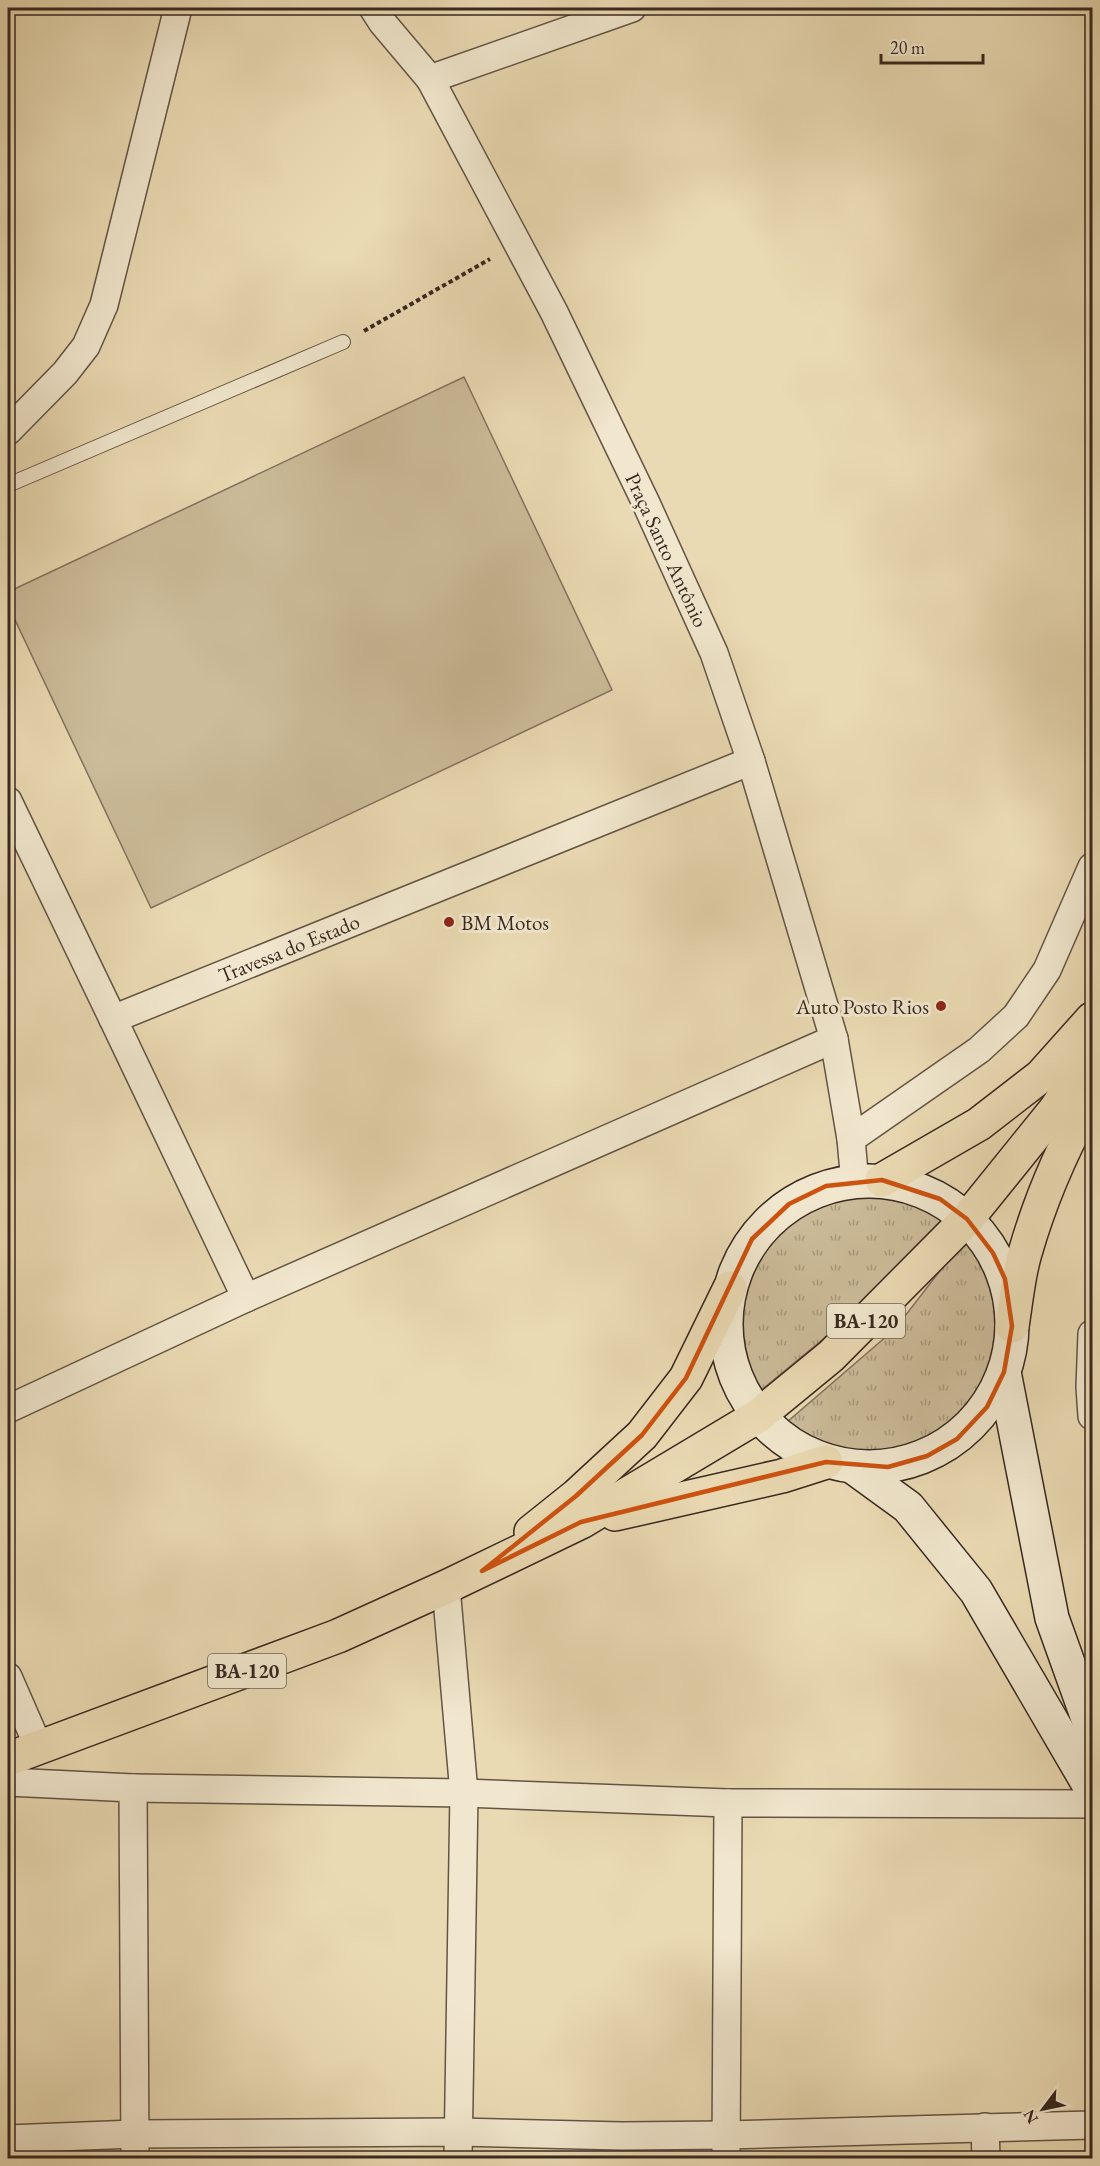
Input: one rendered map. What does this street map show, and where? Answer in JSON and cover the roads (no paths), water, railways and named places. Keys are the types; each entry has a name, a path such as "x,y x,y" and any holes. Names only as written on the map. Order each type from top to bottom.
{"main road":[{"path":"869,1182 979,1124 1041,1077 1092,1019"},
{"name":"BA-120","path":"8,1759 338,1636 482,1571 581,1522 758,1416 831,1356 967,1219 1055,1110 1092,1056"},
{"path":"581,1522 839,1464 888,1467 927,1456 957,1439 987,1407 1004,1372 1024,1254 1049,1181 1068,1137 1092,1095"},
{"path":"482,1571 576,1496 642,1435 686,1378 752,1239 789,1204 826,1186 869,1182 940,1199 967,1219 993,1253 1005,1279 1012,1326"},
{"path":"730,1288 725,1330 734,1373 758,1416 782,1439 839,1464 908,1507 976,1591 1092,1790"},
{"path":"1004,1372 1052,1618 1092,1730"}],"street":[{"path":"8,431 65,373 86,346 104,305 178,8"},
{"name":"Praça Santo Antônio","path":"373,8 430,79 554,312 650,512 714,653 751,761 834,1040 851,1139 869,1182"},
{"path":"430,79 632,8"},
{"name":"Travessa do Estado","path":"113,1019 751,761"},
{"path":"8,801 246,1298"},
{"path":"851,1139 979,1050 1016,1016 1047,970 1092,867"},
{"path":"8,1409 246,1298 834,1040"},
{"path":"1092,1334 1090,1387 1092,1416"},
{"path":"446,1587 464,1793 458,2145"},
{"path":"8,1677 39,1748"},
{"path":"8,1782 133,1788 464,1793 728,1803 1092,1803"},
{"path":"133,1788 134,2146"},
{"path":"726,2147 728,1803"},
{"path":"8,2139 134,2146 458,2145 622,2136 726,2147 985,2127 1092,2125"},
{"path":"985,2127 986,2158"}],"lane":[{"path":"8,485 344,342"}],"place":[{"name":"BM Motos","path":"449,922"},
{"name":"Auto Posto Rios","path":"941,1006"}]}
